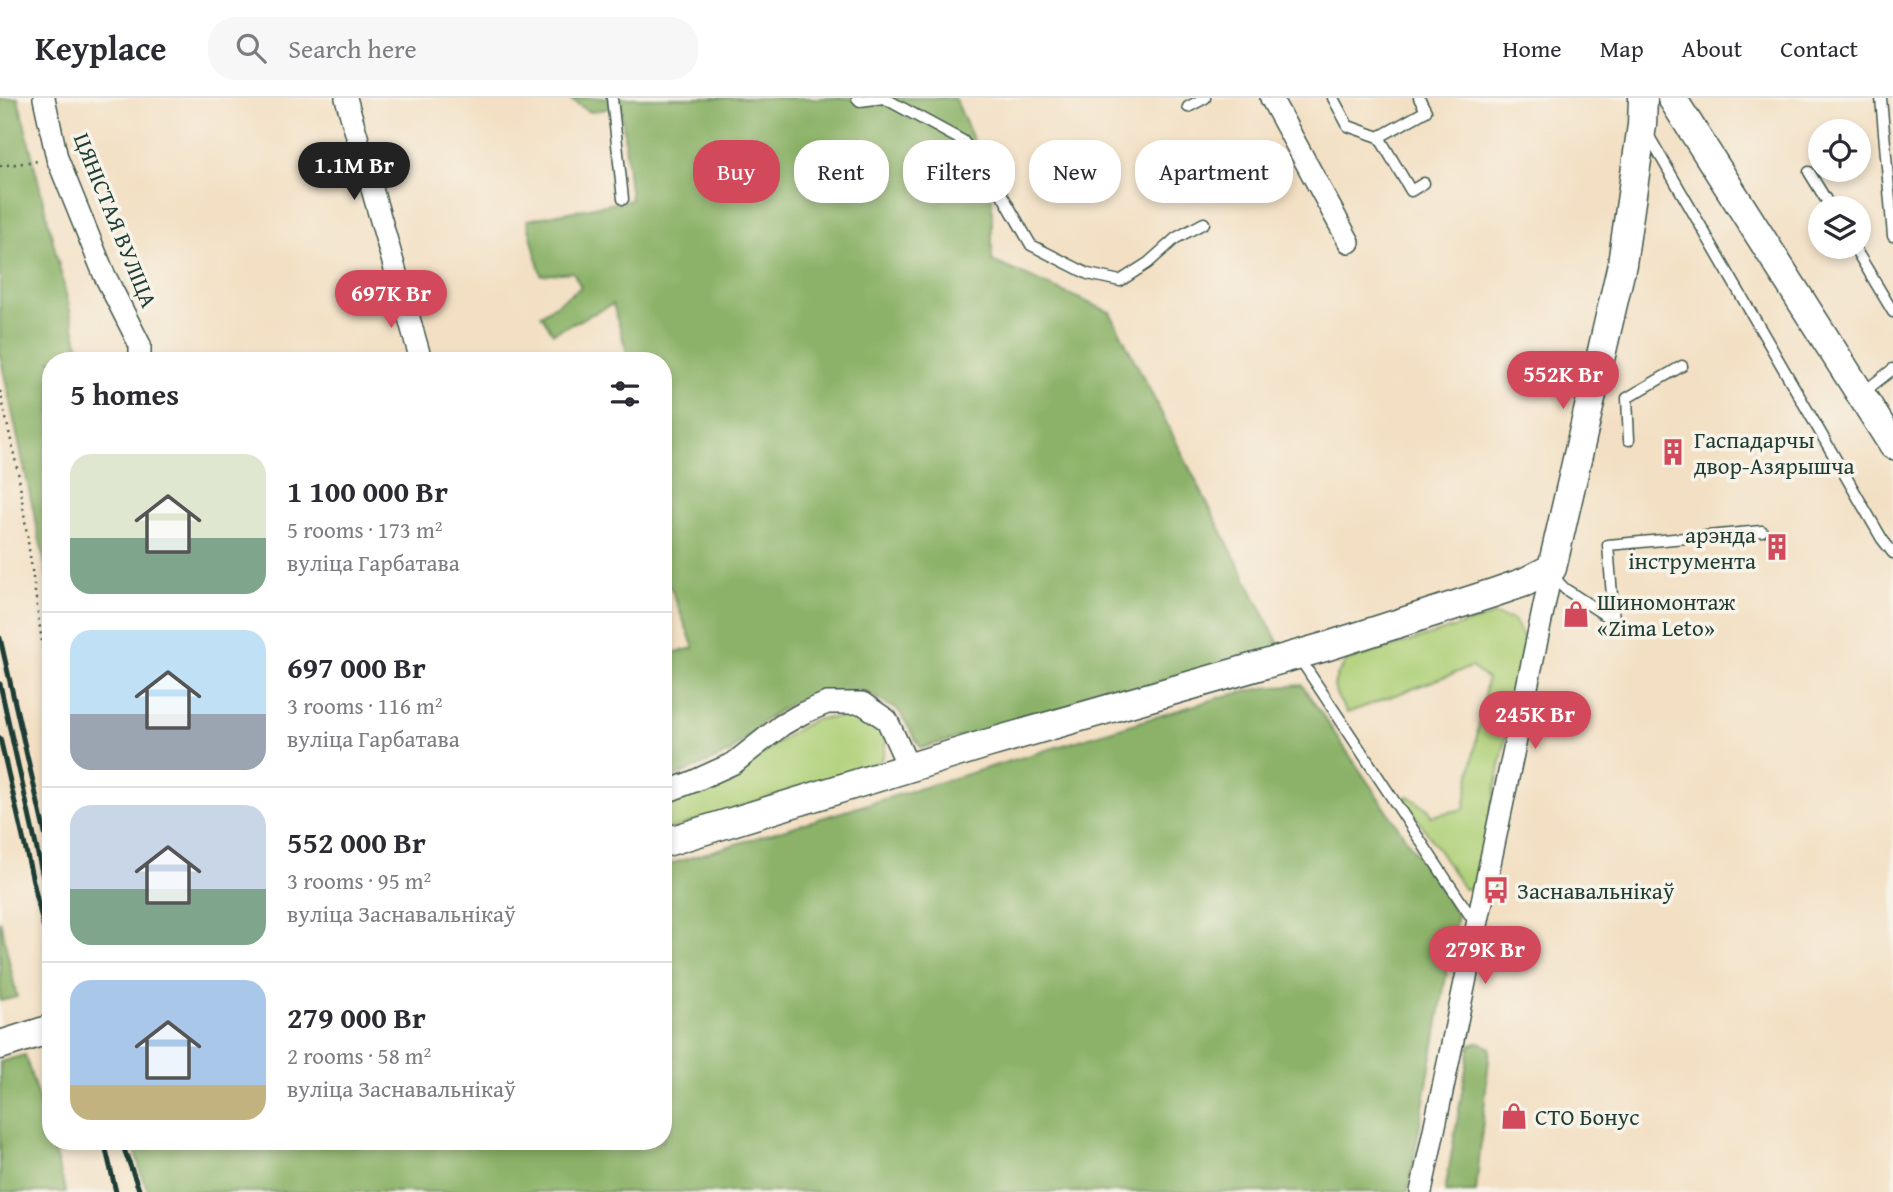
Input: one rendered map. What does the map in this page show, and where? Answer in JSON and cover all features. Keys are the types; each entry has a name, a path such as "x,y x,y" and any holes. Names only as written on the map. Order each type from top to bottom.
{"main road":[{"path":"1672,98 1893,445"},
{"path":"672,840 1297,654 1493,593 1525,582 1552,568 1622,264 1639,110"},
{"path":"5,1044 42,1033"}],"street":[{"name":"ЦЯНІСТАЯ ВУЛІЦА","path":"44,98 57,158 104,274 139,345 139,352"},
{"path":"1271,98 1349,242"},
{"path":"351,100 419,352"},
{"path":"1421,1192 1552,568"},
{"path":"672,790 734,763 782,725 827,704 862,703 887,720 909,768"}],"lane":[{"path":"612,98 623,199"},
{"path":"857,98 860,101 885,98 963,141 998,187 1031,245 1088,274 1120,281 1148,264 1176,238 1204,223"},
{"path":"1188,107 1205,98"},
{"path":"1333,98 1348,126 1380,137 1411,191 1424,183"},
{"path":"1380,137 1426,111 1419,98"},
{"path":"1881,98 1887,110 1893,236"},
{"path":"1639,110 1882,539 1893,553"},
{"path":"1861,259 1893,313"},
{"path":"1629,440 1627,398 1682,366"},
{"path":"1861,394 1893,369"},
{"path":"1552,568 1565,589 1614,621 1608,545 1762,531"},
{"path":"1297,654 1477,926"}],"path":[{"path":"0,166 57,158"},
{"path":"0,391 19,477 42,642"},
{"path":"128,1150 137,1192"}],"green space":[{"path":"0,98 18,98 80,352 42,352 42,550 0,355"},
{"path":"568,98 955,98 974,140 903,140 903,203 992,203 992,261 1110,312 1281,648 921,748 899,711 863,691 823,693 791,703 764,721 730,753 672,778 672,653 694,648 672,591 672,352 627,352 613,304 553,333 541,315 581,287 573,272 541,275 527,220 631,200 621,106 590,112"},
{"path":"1494,615 1514,620 1525,640 1476,888 1464,889 1404,798 1408,796 1429,810 1431,816 1464,809 1487,679 1471,667 1347,713 1334,687 1337,676 1347,661"},
{"path":"1302,685 1457,914 1408,1192 149,1192 142,1178 135,1150 672,1150 672,863 1225,696 1263,688"},
{"path":"854,717 870,724 881,733 886,745 880,762 672,828 672,802 724,781 815,719"},
{"path":"0,920 17,997 0,1001"},
{"path":"1480,1042 1490,1048 1476,1192 1445,1192 1470,1045"},
{"path":"25,1055 42,1112 42,1150 53,1150 66,1192 0,1192 0,1062"}],"railway":[{"path":"0,638 42,821"},
{"path":"0,684 42,873"},
{"path":"0,738 42,920"},
{"path":"106,1150 116,1192"},
{"path":"124,1150 140,1192"}],"place":[{"name":"Гаспадарчы двор-Азярышча","path":"1673,452"},
{"name":"арэнда інструмента","path":"1777,547"},
{"name":"Шиномонтаж «Zima Leto»","path":"1576,614"},
{"name":"Заснавальнікаў","path":"1496,890"},
{"name":"СТО Бонус","path":"1514,1116"}]}
